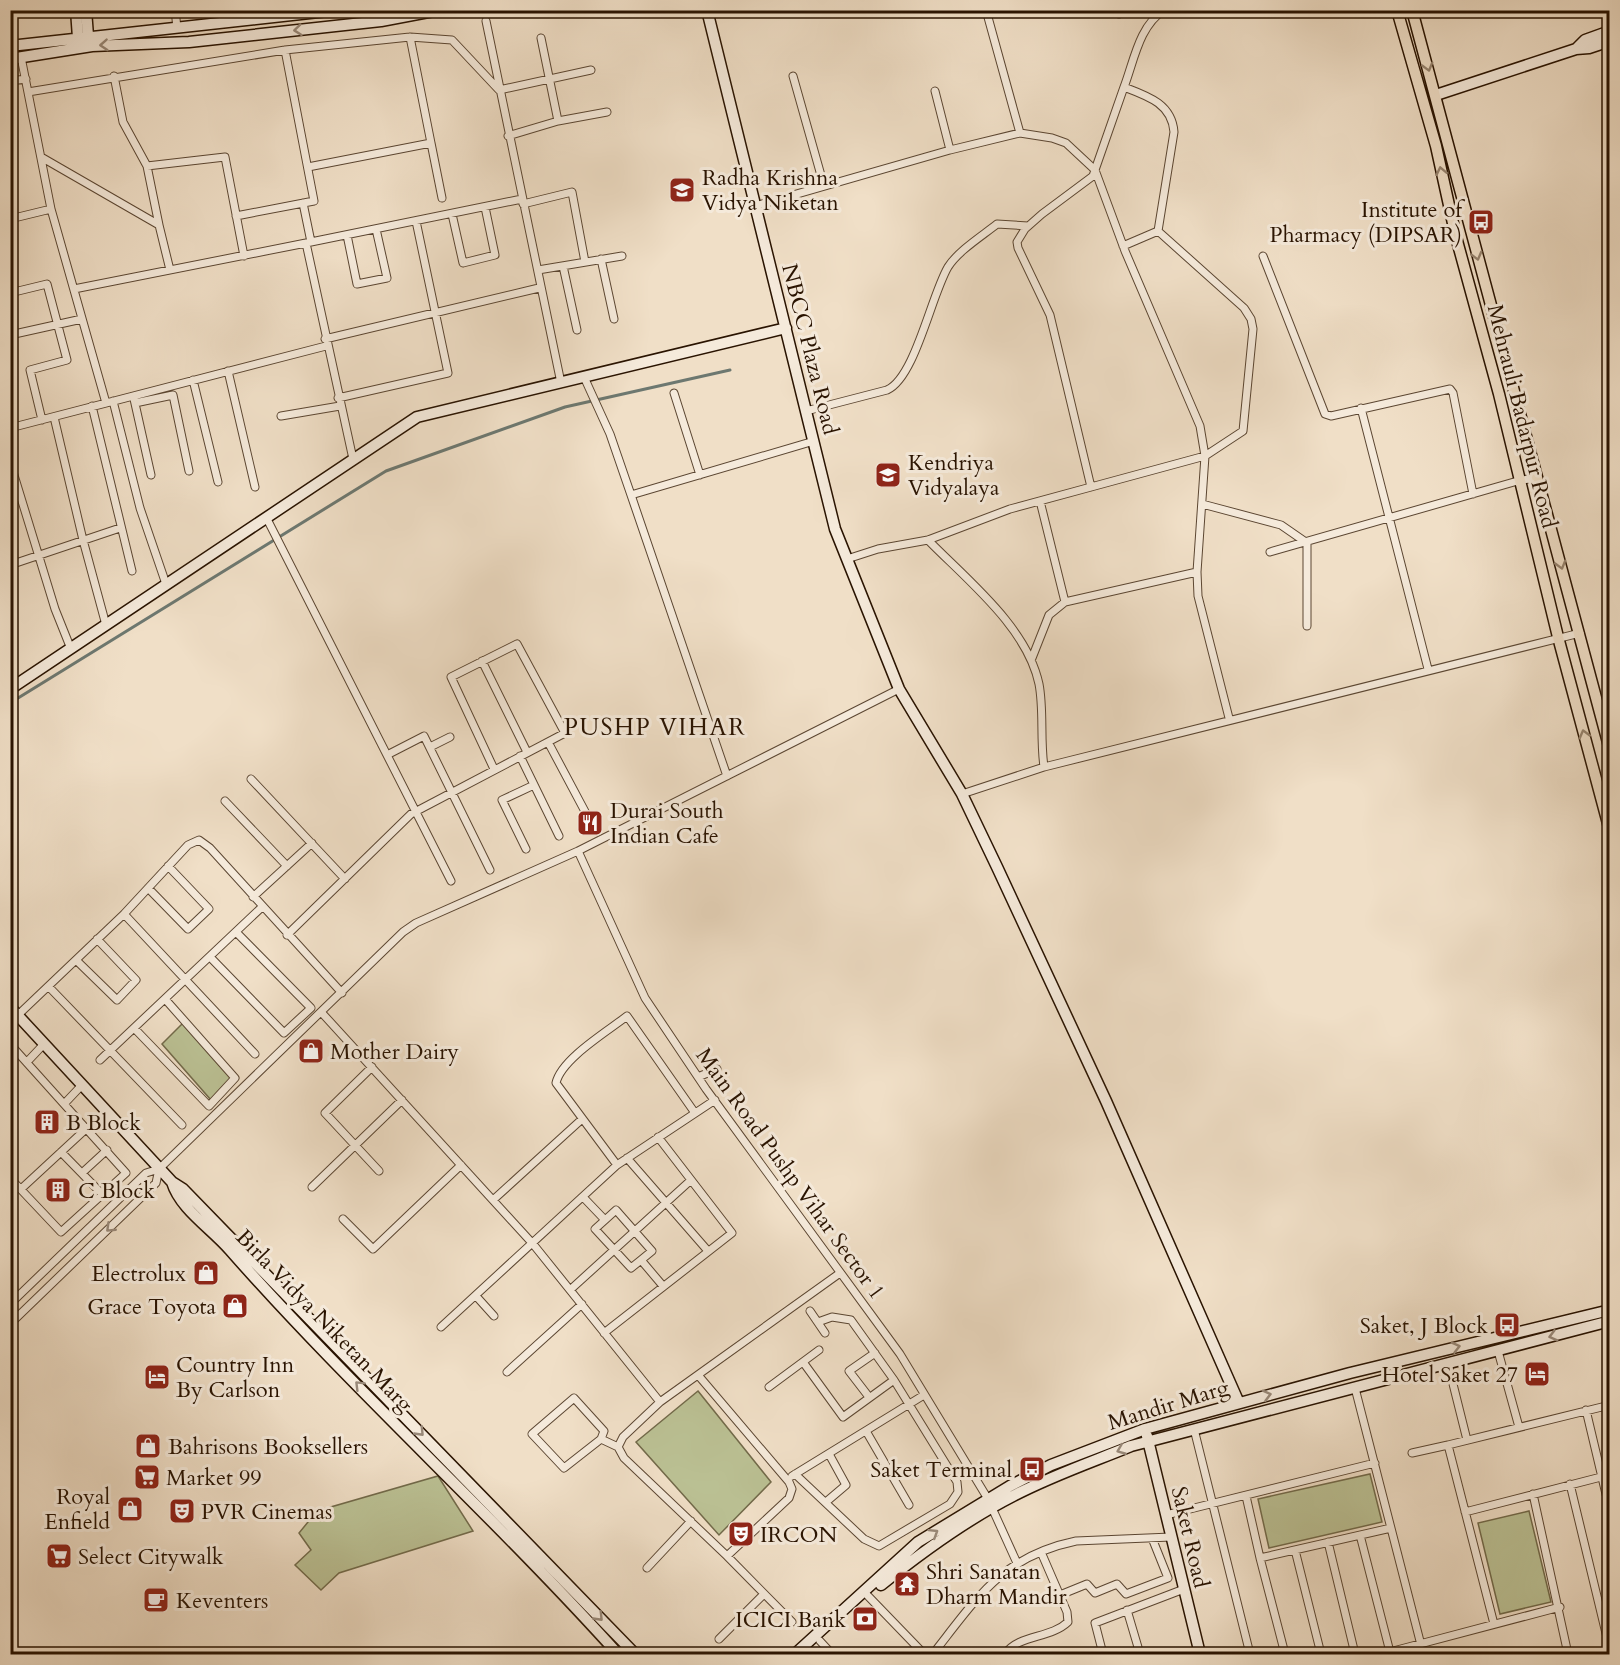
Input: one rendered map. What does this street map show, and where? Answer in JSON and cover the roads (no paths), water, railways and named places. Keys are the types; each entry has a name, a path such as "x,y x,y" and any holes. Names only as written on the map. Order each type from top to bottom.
{"main road":[{"name":"Mehrauli Badarpur Road","path":"1396,10 1436,146 1456,237 1521,480 1558,637 1610,831"},
{"name":"Mehrauli Badarpur Road","path":"1412,10 1610,750"}],"street":[{"path":"76,10 83,37"},
{"path":"83,37 86,10"},
{"path":"175,10 177,28"},
{"path":"10,46 337,10"},
{"path":"166,584 140,508 82,319 51,209 26,79 16,58 92,46 211,39 381,21 439,10"},
{"name":"NBCC Plaza Road","path":"707,10 835,529 899,689 962,794 1106,1101 1239,1403"},
{"path":"986,10 1020,133"},
{"path":"1091,487 1050,315 1018,248 1019,238 1028,226 1092,176 1144,32 1150,22 1164,10"},
{"path":"486,21 508,136 538,270 539,288 561,383"},
{"path":"210,24 211,39"},
{"path":"1576,48 1585,40 1610,32"},
{"path":"28,92 114,76 285,50 410,37 452,40 500,90"},
{"path":"410,37 442,198"},
{"path":"541,38 558,121"},
{"path":"1436,95 1576,48 1589,48 1610,41"},
{"path":"236,216 314,201 285,50"},
{"path":"500,90 591,70"},
{"path":"114,76 123,122 147,166 170,270"},
{"path":"793,76 824,186"},
{"path":"10,81 26,79"},
{"path":"847,559 878,549 928,540 1040,501 1205,456 1243,431 1253,329 1244,308 1158,231 1174,132 1173,122 1155,99 1124,87"},
{"path":"935,91 950,150"},
{"path":"508,136 558,121 607,112"},
{"path":"755,206 950,150 1020,133 1052,138 1066,143 1095,170 1123,246 1200,426 1205,456 1197,572 1200,614 1229,718"},
{"path":"308,167 431,142"},
{"path":"41,157 159,225"},
{"path":"147,166 225,157 244,256"},
{"path":"74,289 485,207 572,192 585,262"},
{"path":"303,203 325,343 353,459"},
{"path":"452,214 463,262 495,255 485,207"},
{"path":"10,219 51,209"},
{"path":"281,416 448,373 416,221"},
{"path":"806,411 887,390 899,384 915,352 932,300 950,265 997,224 1028,226"},
{"path":"347,235 357,284 387,278 376,229"},
{"path":"1123,246 1158,231"},
{"path":"538,270 622,256"},
{"path":"1263,256 1325,414 1330,416 1450,389 1473,494"},
{"path":"601,259 614,319"},
{"path":"563,266 577,330"},
{"path":"10,293 47,284 68,360 30,370 42,420"},
{"path":"134,400 193,380 325,343 539,288"},
{"path":"10,335 82,319"},
{"path":"10,689 417,417 786,328"},
{"path":"228,371 255,487"},
{"path":"584,377 610,434 727,776"},
{"path":"193,380 218,482"},
{"path":"674,393 700,475"},
{"path":"10,428 109,402 173,395 189,471"},
{"path":"134,400 151,475"},
{"path":"93,406 132,571"},
{"path":"1361,408 1428,669"},
{"path":"54,417 106,625"},
{"path":"631,495 814,441"},
{"path":"10,462 38,555 71,649"},
{"path":"1270,552 1521,480 1538,478"},
{"path":"1040,501 1065,602"},
{"path":"1202,504 1281,525 1307,543"},
{"path":"266,517 451,880"},
{"path":"10,565 120,528"},
{"path":"928,540 1007,622 1032,658 1040,686 1040,743 1044,766"},
{"path":"1307,543 1307,626"},
{"path":"1032,658 1049,615 1065,602 1197,572"},
{"path":"962,794 1044,766 1229,718 1580,633"},
{"path":"287,935 415,811 565,732 517,644 451,677 494,769"},
{"path":"482,661 527,752"},
{"path":"10,1304 146,1173 159,1169 403,932 416,923 578,851 899,689"},
{"path":"387,755 424,736 453,790 490,870"},
{"path":"430,747 450,736"},
{"path":"548,741 589,819"},
{"path":"519,756 559,836"},
{"path":"251,779 345,879"},
{"path":"526,849 502,800 534,784"},
{"path":"225,801 287,866"},
{"path":"14,1011 48,987 124,914 188,845 199,840 210,848 342,993"},
{"path":"253,897 312,843"},
{"name":"Main Road Pushp Vihar Sector 1","path":"578,851 645,998 698,1077 900,1354 990,1503 1017,1563"},
{"path":"148,888 188,929 209,909 168,866"},
{"path":"100,1060 262,907"},
{"path":"124,914 255,1054"},
{"path":"210,957 284,1033 311,1008 236,932"},
{"path":"76,960 117,1000 136,980 97,939"},
{"path":"48,987 182,1125"},
{"path":"135,1028 209,1106 235,1078 165,999"},
{"name":"Birla Vidya Niketan Marg","path":"14,1011 172,1182 176,1196 213,1231 269,1294 399,1417 576,1600"},
{"path":"322,1013 533,1244 660,1402"},
{"path":"617,1165 581,1120 556,1083 558,1074 569,1061 627,1016 695,1113"},
{"path":"10,1044 126,1173 61,1232 10,1178"},
{"path":"27,1062 44,1044"},
{"path":"372,1067 325,1113 379,1172"},
{"path":"698,1077 717,1070"},
{"path":"65,1103 82,1085"},
{"path":"312,1187 402,1100"},
{"path":"441,1326 617,1165 715,1100"},
{"path":"493,1200 581,1120"},
{"path":"21,1189 87,1128"},
{"path":"604,1333 732,1233 658,1137"},
{"path":"82,1173 107,1150"},
{"path":"61,1152 102,1194"},
{"path":"627,1158 708,1251"},
{"path":"343,1219 373,1249 461,1165"},
{"path":"10,1324 156,1184 159,1169"},
{"path":"570,1290 691,1180"},
{"path":"583,1197 605,1220"},
{"path":"616,1210 635,1230 652,1251 631,1268 595,1229 616,1210"},
{"path":"641,1260 663,1286"},
{"path":"618,1448 623,1437 660,1402 840,1273"},
{"path":"476,1296 494,1316"},
{"path":"507,1372 582,1304"},
{"name":"Mandir Marg","path":"795,1654 918,1542 990,1503 1051,1465 1145,1429 1239,1403 1610,1310"},
{"path":"810,1311 825,1333"},
{"path":"795,1474 864,1539 879,1546 956,1499 958,1492 957,1482 910,1404 851,1320 832,1317 818,1322"},
{"name":"Mandir Marg","path":"805,1654 868,1596 924,1551 990,1503 1148,1441 1610,1321"},
{"path":"770,1387 819,1350"},
{"path":"1498,1351 1519,1427"},
{"path":"869,1397 849,1371 874,1353"},
{"path":"803,1362 843,1416 894,1380"},
{"path":"1448,1364 1467,1440"},
{"path":"698,1375 787,1479 792,1490 789,1498 728,1556"},
{"path":"1355,1388 1421,1645"},
{"path":"787,1479 924,1395"},
{"path":"574,1398 604,1431 601,1439 564,1468 532,1434 574,1398"},
{"path":"1412,1453 1610,1405"},
{"path":"1586,1410 1610,1510"},
{"name":"Saket Road","path":"1145,1429 1200,1654"},
{"path":"1194,1429 1250,1654"},
{"path":"866,1431 909,1505"},
{"path":"601,1439 618,1448 624,1458 728,1556 792,1622"},
{"path":"1448,1445 1494,1624"},
{"path":"826,1503 846,1485 829,1454"},
{"path":"1166,1515 1375,1463"},
{"path":"1465,1512 1601,1477"},
{"path":"1570,1484 1610,1650"},
{"path":"1533,1494 1560,1607 1568,1654"},
{"path":"1246,1496 1285,1654"},
{"path":"647,1568 691,1521"},
{"path":"1260,1558 1391,1527"},
{"path":"1360,1535 1390,1652"},
{"path":"936,1650 999,1575 1017,1563 1041,1552 1076,1541 1171,1537"},
{"path":"1060,1595 1087,1584 1095,1593 1117,1584 1126,1594 1168,1578 1152,1538"},
{"path":"1328,1542 1355,1654"},
{"path":"1295,1550 1321,1654"},
{"path":"1005,1654 1016,1642 1048,1633 1068,1622 1060,1595 1041,1552"},
{"path":"1167,1575 1180,1570"},
{"path":"1103,1654 1095,1623 1184,1589"},
{"path":"719,1638 764,1594"},
{"path":"868,1596 924,1654"},
{"path":"576,1600 618,1654"},
{"path":"576,1600 635,1654"},
{"path":"1382,1654 1560,1607"},
{"path":"1127,1610 1140,1654"},
{"path":"820,1641 832,1654"}],"waterway":[{"path":"10,703 386,471 565,407 730,370"}],"place":[{"name":"Radha Krishna Vidya Niketan","path":"682,190"},
{"name":"Institute of Pharmacy (DIPSAR)","path":"1481,222"},
{"name":"Kendriya Vidyalaya","path":"888,475"},
{"name":"Durai South Indian Cafe","path":"590,823"},
{"name":"Mother Dairy","path":"311,1051"},
{"name":"B Block","path":"47,1122"},
{"name":"C Block","path":"58,1190"},
{"name":"Electrolux","path":"206,1273"},
{"name":"Grace Toyota","path":"235,1306"},
{"name":"Saket, J Block","path":"1507,1325"},
{"name":"Hotel Saket 27","path":"1537,1374"},
{"name":"Country Inn By Carlson","path":"157,1377"},
{"name":"Bahrisons Booksellers","path":"148,1446"},
{"name":"Saket Terminal","path":"1032,1469"},
{"name":"Market 99","path":"147,1477"},
{"name":"Royal Enfield","path":"130,1509"},
{"name":"PVR Cinemas","path":"182,1511"},
{"name":"IRCON","path":"741,1534"},
{"name":"Select Citywalk","path":"59,1556"},
{"name":"Shri Sanatan Dharm Mandir","path":"907,1584"},
{"name":"Keventers","path":"156,1600"},
{"name":"ICICI Bank","path":"865,1619"}],"district":[{"name":"PUSHP VIHAR","path":"655,727"}]}
